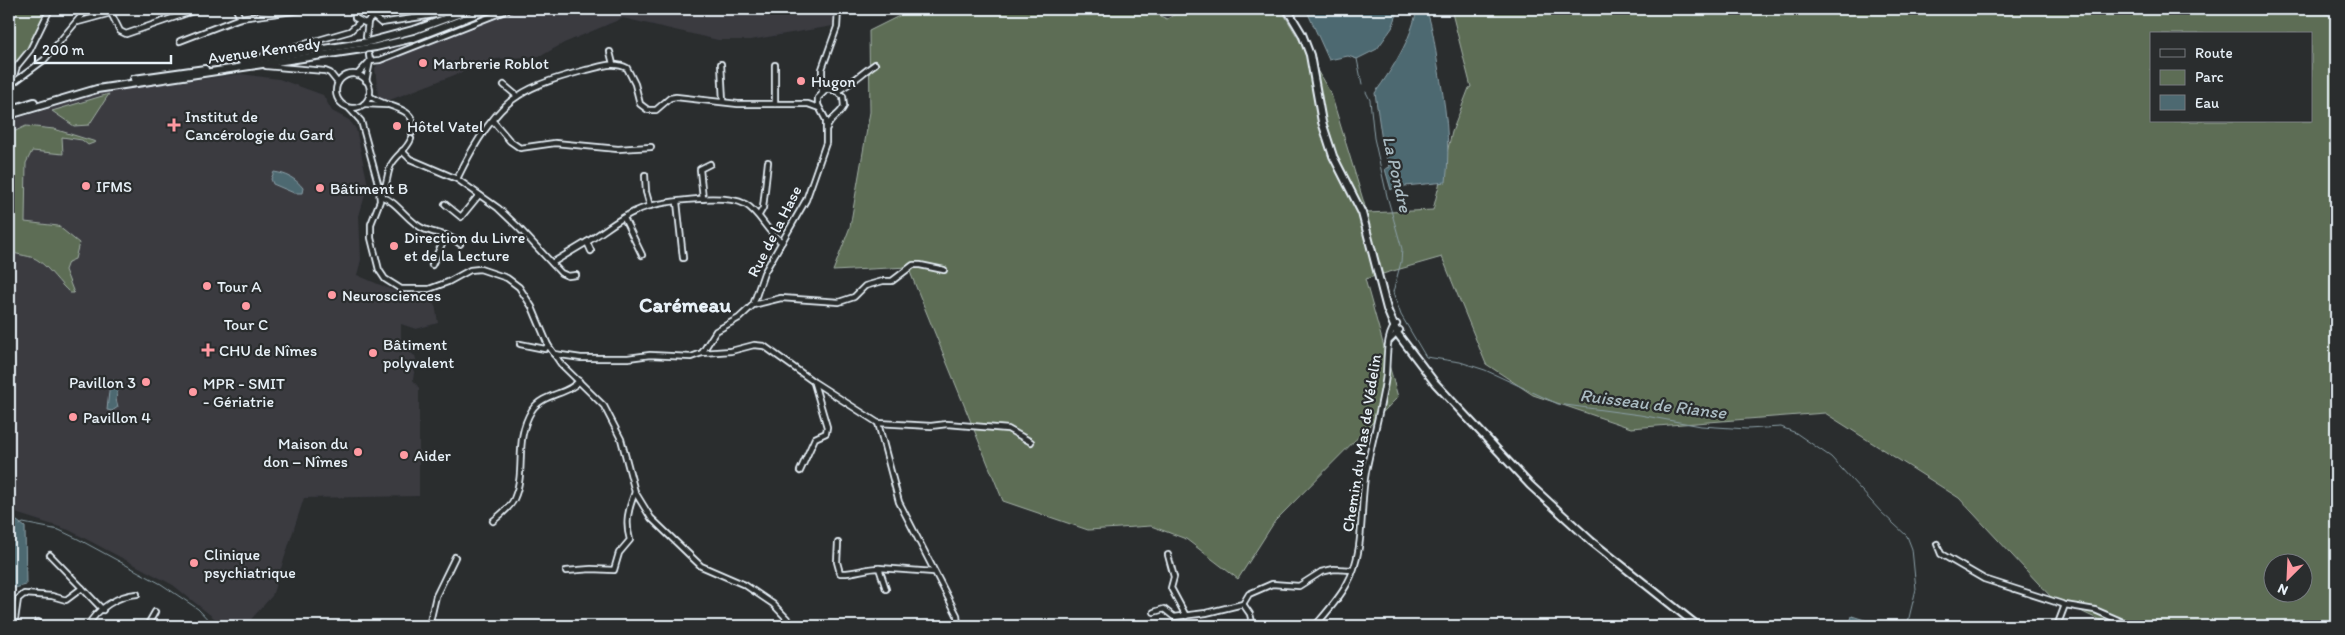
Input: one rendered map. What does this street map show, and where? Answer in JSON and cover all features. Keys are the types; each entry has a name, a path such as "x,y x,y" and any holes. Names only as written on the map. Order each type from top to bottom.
{"main road":[{"name":"Avenue Kennedy","path":"9,115 97,89 368,42 417,29 470,9"},
{"path":"1287,9 1302,34 1310,55 1322,122 1334,156 1362,213 1385,299 1397,328 1413,355 1434,383 1560,514 1698,626"},
{"name":"Avenue Kennedy","path":"9,110 96,85 376,47 414,38 492,12"}],"street":[{"path":"10,85 17,66 30,50 50,9"},
{"path":"10,85 44,60 87,9"},
{"path":"78,22 111,13 120,31 126,34 200,9"},
{"path":"236,9 240,18"},
{"path":"180,41 240,18 309,9"},
{"path":"354,9 354,16 360,22 366,34 368,22 373,16"},
{"path":"372,9 373,16 381,23 470,9"},
{"path":"370,58 380,60 492,12 510,9"},
{"path":"822,92 822,69 837,27 838,9"},
{"path":"247,63 350,31 360,22 368,22"},
{"path":"610,52 613,64"},
{"path":"357,75 370,58"},
{"path":"370,58 366,81 369,94 374,100 401,108 410,115 414,124 412,133"},
{"path":"247,63 321,70 330,73 338,83"},
{"path":"457,179 471,151 493,121 516,96 575,73 613,64 627,68 635,84 640,104 648,110 656,110 670,98 676,97 738,104 808,104 819,108 823,113 827,128"},
{"path":"721,64 723,101"},
{"path":"837,91 845,88 855,77 874,64"},
{"path":"775,65 775,104"},
{"path":"361,121 338,100 336,95 338,83 345,76 357,75 366,81"},
{"path":"822,81 829,89 837,91 843,96"},
{"path":"504,85 516,96"},
{"path":"827,128 829,120 840,113 844,106 843,96 845,88"},
{"path":"808,104 818,98 822,92 829,89"},
{"path":"369,94 362,106 361,121 380,196 371,224 371,238 379,270 385,279 401,289 429,288 448,282 475,269 495,273 519,287 532,307 548,345 560,364 604,406 621,439 635,492 651,518 701,566 745,585 773,604 794,626"},
{"path":"818,98 819,108"},
{"path":"348,108 391,105"},
{"path":"823,113 835,116"},
{"path":"493,121 510,141 520,148 554,143 618,149 651,148"},
{"name":"Rue de la Hase","path":"753,305 764,273 810,190 826,143 827,128"},
{"path":"380,196 384,192 390,167 408,145 410,139"},
{"path":"402,151 410,159 457,179 498,208 520,228 561,273 568,276 576,275"},
{"path":"759,215 763,208 768,162"},
{"path":"703,200 700,169 710,164"},
{"path":"645,175 646,192 650,206"},
{"path":"445,204 462,217 479,195"},
{"path":"380,196 388,199 423,228 446,236 460,244"},
{"path":"552,264 638,210 676,202 734,200 746,205 759,215 769,230 782,242"},
{"path":"676,202 683,258"},
{"path":"624,218 642,255"},
{"path":"432,265 446,236"},
{"path":"587,242 591,251"},
{"path":"702,353 716,331 739,318 753,305 781,298 839,302 854,297 865,286 883,281 892,281 914,265 944,270"},
{"name":"Chemin du Mas de Védelin","path":"1315,626 1347,584 1353,570 1363,510 1366,472 1386,380 1391,330 1397,328"},
{"path":"520,344 545,348 548,345"},
{"path":"554,354 581,358 628,358 650,355 691,358 702,353 731,351 754,345 764,346 814,382 878,423 930,426 946,424 1008,429 1031,442"},
{"path":"493,522 511,504 516,494 520,471 521,435 533,408 552,394 574,387 579,381"},
{"path":"800,471 814,438 826,433 827,427 814,382"},
{"path":"878,423 899,502 956,615 958,626"},
{"path":"566,571 614,570 619,553 630,540 626,526 635,492"},
{"path":"838,543 836,562 840,573 850,574 865,569 879,568 934,572"},
{"path":"1937,544 1941,554 1984,579 2065,605 2095,610 2132,626"},
{"path":"1168,555 1174,577 1171,588 1186,616"},
{"path":"50,556 103,610"},
{"path":"429,626 436,596 455,557"},
{"path":"879,568 886,589"},
{"path":"1154,612 1164,609 1172,616 1206,614 1243,604 1254,590 1272,584 1299,586 1320,572 1334,569 1353,570"},
{"path":"14,626 20,595 52,596 66,600 82,588"},
{"path":"88,626 103,610 124,595 137,594"},
{"path":"1243,604 1250,614 1253,626"},
{"path":"2057,626 2065,605"},
{"path":"147,626 155,612"}],"shaded area":[{"path":"376,9 437,9 379,21"},
{"path":"518,9 834,9 833,26 750,40 718,40 623,18 564,43 541,56 496,59 387,101 378,96 375,68 380,62"},
{"name":"CHU de Nîmes","path":"241,74 279,79 323,95 332,111 349,120 356,129 368,185 359,216 361,260 357,275 399,293 433,290 438,323 416,329 401,324 401,344 416,359 413,380 419,388 419,496 304,498 272,596 245,626 224,626 173,585 69,530 9,511 9,121 108,91"}],"green space":[{"path":"9,9 46,9 30,47 9,70"},
{"path":"913,9 1145,9 1167,19 1184,9 1281,9 1331,94 1367,213 1433,210 1452,132 1471,87 1451,9 2308,9 2336,17 2336,626 2112,626 2051,597 1959,498 1825,413 1631,428 1533,395 1486,364 1442,257 1365,279 1398,397 1275,521 1238,579 1186,539 1151,526 1088,530 1003,501 908,267 833,271 850,227 870,112 869,31"},
{"path":"109,94 89,125 74,126 52,111"},
{"path":"26,126 54,129 96,142 88,145 82,140 62,137 63,154 32,151 26,163 25,222 58,226 79,243 75,259 68,262 65,270 74,293 70,293 36,259 9,251 9,134"}],"water":[{"path":"1306,9 1399,9 1392,28 1377,49 1357,59 1348,56 1329,60"},
{"path":"1417,9 1426,9 1435,44 1446,123 1448,152 1446,182 1395,187 1391,190 1385,169 1390,167 1383,148 1375,93 1406,43"},
{"path":"274,172 294,179 303,188 302,193 294,193 273,184 271,179"},
{"path":"114,380 119,385 116,399 118,407 112,411 107,410 110,382"},
{"path":"9,520 17,521 25,527 26,585 15,588 9,587"},
{"path":"1852,616 1874,623 1872,626 1849,626"}],"waterway":[{"name":"La Pondre","path":"1357,59 1362,84"},
{"name":"Ruisseau de Rianse","path":"1366,92 1370,100 1374,138 1387,196 1402,249 1401,262 1393,292 1401,315 1426,357 1460,362 1485,370 1558,404 1640,415 1701,426 1747,429 1781,427 1796,433 1831,457 1881,512 1907,536 1912,549 1916,589 1907,626"},
{"path":"20,525 23,523 59,530 78,539 161,584 198,609 214,626"}],"place":[{"name":"Marbrerie Roblot","path":"423,63"},
{"name":"Hugon","path":"801,81"},
{"name":"Institut de Cancérologie du Gard","path":"174,125"},
{"name":"Hôtel Vatel","path":"397,126"},
{"name":"IFMS","path":"86,186"},
{"name":"Bâtiment B","path":"320,188"},
{"name":"Direction du Livre et de la Lecture","path":"394,246"},
{"name":"Tour A","path":"207,286"},
{"name":"Neurosciences","path":"332,295"},
{"name":"Tour C","path":"246,306"},
{"name":"CHU de Nîmes","path":"208,350"},
{"name":"Bâtiment polyvalent","path":"373,353"},
{"name":"Pavillon 3","path":"146,382"},
{"name":"MPR - SMIT - Gériatrie","path":"193,392"},
{"name":"Pavillon 4","path":"73,417"},
{"name":"Maison du don – Nîmes","path":"358,452"},
{"name":"Aider","path":"404,455"},
{"name":"Clinique psychiatrique","path":"194,563"}],"district":[{"name":"Carémeau","path":"685,305"}]}
